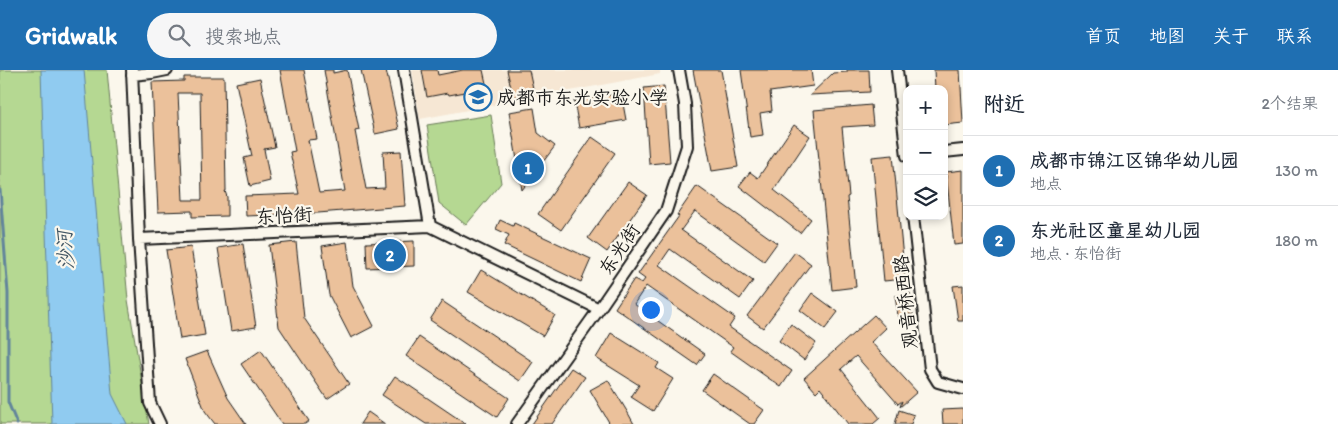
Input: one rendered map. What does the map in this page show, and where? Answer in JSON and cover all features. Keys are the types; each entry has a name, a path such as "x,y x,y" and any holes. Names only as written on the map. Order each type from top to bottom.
{"street":[{"path":"160,424 150,403 132,72 167,70"},
{"path":"404,70 430,226"},
{"name":"东光街","path":"517,424 599,309 666,210 686,146 685,104 679,70"},
{"path":"896,70 904,130"},
{"path":"948,152 963,150"},
{"name":"观音桥西路","path":"913,220 930,369 938,382 963,389"},
{"name":"东怡街","path":"140,239 430,226 599,309"}],"shaded area":[{"name":"成都市东光实验小学","path":"412,70 660,70 660,74 420,119"}],"green space":[{"path":"0,70 107,70 128,300 149,424 0,424"},
{"path":"491,115 501,183 466,225 439,203 427,125"}],"water":[{"name":"沙河","path":"41,70 84,70 112,394 127,424 52,424"}],"building":[{"path":"280,70 304,70 317,139 308,140 319,193 345,191 324,70 333,70 333,73 347,70 359,130 355,131 366,189 385,188 383,152 401,151 405,206 318,213 246,216 245,196 299,194 290,152 295,151"},
{"path":"361,70 386,70 399,129 375,134"},
{"path":"422,70 437,70 438,75 463,70 483,70 487,88 427,97"},
{"path":"507,70 529,70 534,93 513,97"},
{"path":"693,70 721,70 738,167 712,171"},
{"path":"741,70 811,70 813,86 770,92 772,111 760,113 763,135 750,137"},
{"path":"847,70 869,70 870,92 810,95 833,73 847,72"},
{"path":"934,70 960,70 963,123 948,125 948,85 935,85"},
{"path":"184,77 224,77 227,216 192,217 192,211 158,212 152,82 184,81","holes":["178,93 200,93 202,200 183,200"]},
{"path":"260,78 275,147 264,149 270,181 250,186 244,158 252,156 236,83"},
{"path":"664,86 670,162 649,164 644,88"},
{"path":"621,93 626,120 579,128 574,101"},
{"path":"871,105 873,125 842,127 856,287 832,290 814,110"},
{"path":"534,108 538,133 555,146 522,190 509,112"},
{"path":"794,125 810,136 774,190 811,219 800,233 739,186 750,172 758,178"},
{"path":"592,137 615,153 561,230 538,214"},
{"path":"893,155 905,279 884,281 872,157"},
{"path":"963,170 963,244 954,245 948,190 948,172"},
{"path":"628,182 647,195 607,252 588,238"},
{"path":"697,186 777,243 764,261 695,211 681,230 753,281 740,299 670,249 659,265 735,318 729,327 792,371 781,387 730,351 733,347 646,286 634,304 705,354 697,365 615,308 634,279 642,283 645,279 638,274 679,216 677,215"},
{"path":"500,220 513,226 514,223 591,259 581,282 504,245 509,235 496,229"},
{"path":"414,241 414,266 367,268 366,243"},
{"path":"296,242 304,318 349,384 327,399 279,327 269,245"},
{"path":"347,242 353,286 374,326 351,338 329,295 322,246"},
{"path":"243,244 256,327 231,331 218,248"},
{"path":"191,247 205,335 180,339 166,250"},
{"path":"795,252 811,264 763,328 747,316"},
{"path":"481,270 555,315 543,336 468,292"},
{"path":"963,285 963,321 958,321 953,286"},
{"path":"812,293 838,312 825,329 800,310"},
{"path":"910,293 913,314 898,316 895,296"},
{"path":"442,301 533,362 520,381 430,320"},
{"path":"874,315 886,328 871,342 917,392 900,407 902,401 898,404 856,356 841,369 880,418 873,424 848,424 820,388 816,392 804,378"},
{"path":"791,324 816,343 804,360 779,341"},
{"path":"611,333 659,363 656,368 673,379 653,411 631,397 639,385 596,358"},
{"path":"419,337 509,398 497,417 406,356"},
{"path":"261,350 309,421 305,424 282,424 241,364"},
{"path":"207,351 228,398 246,424 215,424 205,411 185,359"},
{"path":"571,368 585,377 552,424 532,424"},
{"path":"713,374 764,410 754,424 750,424 702,390"},
{"path":"395,376 466,424 426,424 382,395"},
{"path":"608,380 634,424 610,424 590,390"},
{"path":"963,409 963,424 943,424 942,410"},
{"path":"899,410 914,415 911,424 895,424"},
{"path":"368,412 385,424 360,424"}],"waterway":[{"path":"0,190 8,293 8,402 17,424"}],"place":[{"name":"成都市东光实验小学","path":"478,97"},
{"name":"成都市锦江区锦华幼儿园","path":"528,168"},
{"name":"东光社区童星幼儿园","path":"390,255"}]}
